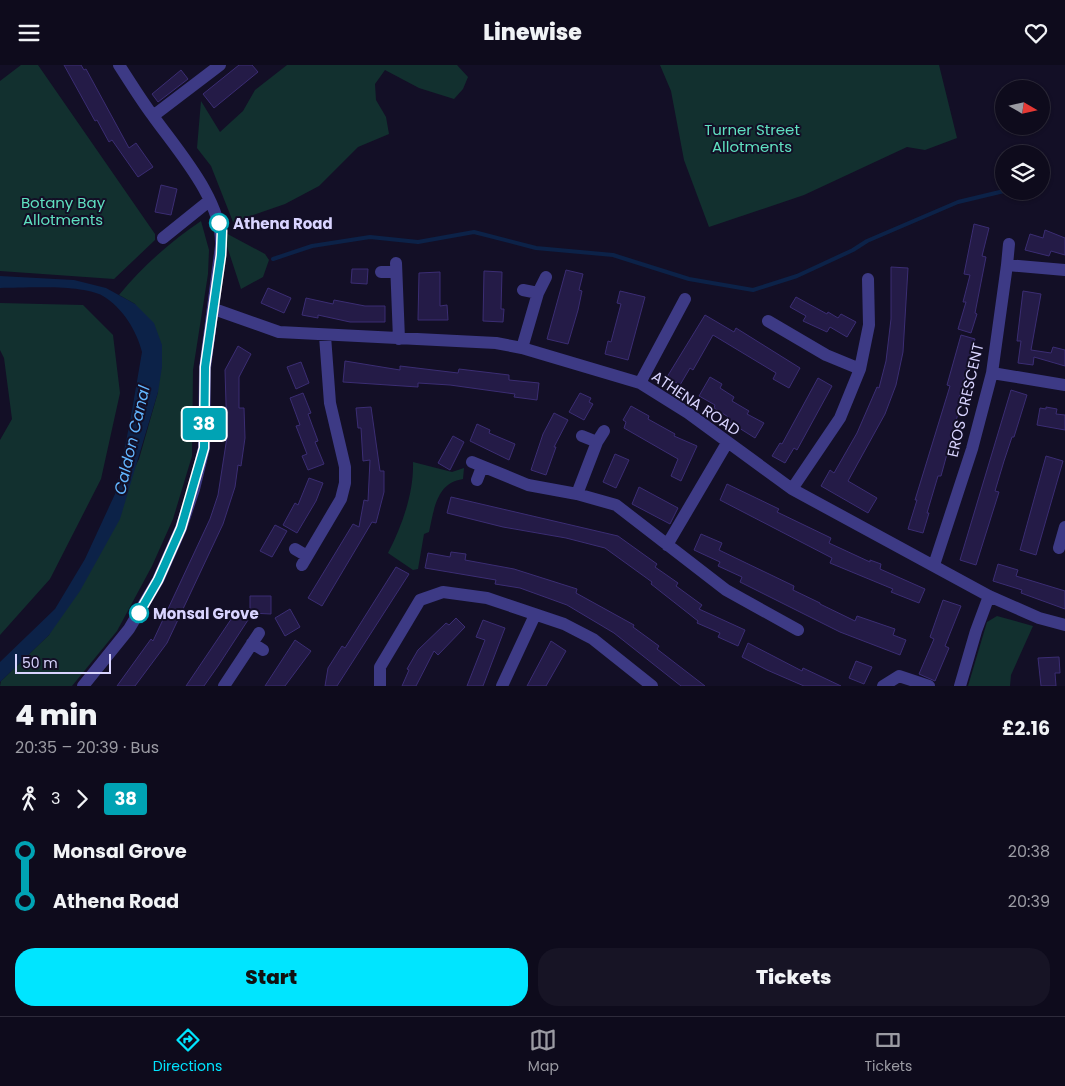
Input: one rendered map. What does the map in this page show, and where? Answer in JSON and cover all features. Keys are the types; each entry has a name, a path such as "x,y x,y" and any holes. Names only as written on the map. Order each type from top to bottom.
{"street":[{"path":"84,686 129,629 158,580 181,528 204,448 205,367 214,309 222,231 185,160 119,65"},
{"path":"153,116 220,65"},
{"path":"163,239 208,201"},
{"name":"EROS CRESCENT","path":"934,565 972,449 992,373 1009,245"},
{"path":"1007,265 1065,270"},
{"path":"381,272 396,267 399,339"},
{"path":"522,348 538,293 546,277"},
{"path":"792,489 840,418 860,369 869,325 868,279"},
{"path":"523,289 538,293"},
{"path":"640,383 685,299"},
{"name":"ATHENA ROAD","path":"214,309 279,332 325,336 496,343 522,348 640,383 688,413 726,443 792,489 989,596 1039,618 1065,625"},
{"path":"664,311 675,317"},
{"path":"768,321 787,326 826,355 860,369"},
{"path":"295,549 304,561 341,499 345,483 346,467 330,403 325,336"},
{"path":"992,373 1065,385"},
{"path":"577,494 597,442 604,431"},
{"path":"582,436 597,442"},
{"path":"666,545 726,443"},
{"path":"476,480 477,464 528,485 577,494 616,505 726,590 794,628 783,637"},
{"path":"1059,548 1065,527"},
{"path":"376,681 380,667 420,600 443,592 488,598 564,624 593,639 649,685"},
{"path":"960,686 976,631 989,596"},
{"path":"502,686 535,615"},
{"path":"224,686 258,642"},
{"path":"883,686 899,676 929,686"}],"green space":[{"name":"Botany Bay Allotments","path":"21,65 38,65 155,234 155,240 114,279 0,271 0,81"},
{"path":"287,65 457,65 468,77 463,89 454,99 419,88 385,70 375,84 376,100 386,117 389,134 358,147 319,186 285,204 233,222 211,166 197,148 201,101 220,132 243,111 255,90"},
{"name":"Turner Street Allotments","path":"660,65 939,65 957,138 925,150 907,147 804,195 709,227 684,160 671,91"},
{"path":"201,221 209,250 208,274 193,370 192,456 173,519 152,566 117,631 72,686 0,686 1,681 49,635 139,459 158,392 135,304 119,295 157,255"},
{"path":"222,231 265,254 269,260 263,277 241,289"},
{"path":"0,303 83,305 113,335 120,393 101,479 50,579 0,635 0,440 12,419 4,358 0,350"},
{"path":"413,462 452,472 464,468 463,479 447,486 438,499 429,532 424,534 418,569 413,570 388,553 406,509 413,474"},
{"path":"997,616 1033,626 1011,675 1010,686 968,686 987,622"}],"water":[{"name":"Caldon Canal","path":"0,276 74,280 106,288 135,304 154,323 162,345 162,367 158,392 120,519 80,591 49,635 0,682 0,662 55,609 85,559 115,494 142,352 128,320 116,306 103,296 93,292 68,288 0,288"}],"building":[{"path":"64,65 81,65 84,70 86,69 129,148 136,143 153,167 138,177 112,140 109,142 97,120 95,121"},
{"path":"239,65 252,65 258,72 214,108 203,94"},
{"path":"181,70 188,79 158,102 152,94"},
{"path":"161,185 177,189 171,215 155,212"},
{"path":"974,224 989,228 982,256 986,257 975,313 977,314 971,333 958,329 966,302 963,302 970,275 964,274"},
{"path":"1045,230 1065,238 1065,255 1051,251 1049,256 1025,250 1030,234 1043,238"},
{"path":"891,267 908,268 903,352 896,385 885,414 848,481 877,498 868,513 821,486 830,470 834,473 857,433 877,387 879,388 886,361 891,319"},
{"path":"352,269 368,269 367,284 351,283"},
{"path":"566,270 583,274 579,290 582,291 578,310 568,344 547,339"},
{"path":"484,271 502,272 501,309 504,309 503,322 483,321"},
{"path":"440,272 440,306 447,305 448,320 418,320 419,273"},
{"path":"268,288 291,298 284,313 261,303"},
{"path":"620,291 645,297 628,360 605,354 608,341 611,342 621,304 617,303"},
{"path":"1023,291 1041,294 1031,350 1051,353 1053,347 1065,350 1065,366 1034,357 1033,365 1018,363 1021,341 1017,341"},
{"path":"796,297 827,314 828,312 838,318 841,314 856,322 847,337 830,327 827,332 803,321 806,316 790,307"},
{"path":"306,298 333,304 334,300 365,306 385,306 385,322 350,322 318,315 318,318 302,315"},
{"path":"705,315 734,332 736,328 800,368 789,388 773,379 776,373 713,335 693,370 690,368 680,385 667,377"},
{"path":"961,335 975,339 959,398 962,399 941,476 938,476 927,513 929,513 923,533 908,529 950,386 947,385"},
{"path":"238,346 251,354 239,377 239,408 244,408 245,438 241,466 238,465 235,487 223,524 167,643 135,686 117,686 151,639 153,641 210,519 218,495 227,437 225,370"},
{"path":"345,361 400,370 400,366 458,373 459,369 509,375 509,380 539,383 537,400 514,397 515,394 450,385 418,383 418,387 343,382"},
{"path":"301,362 309,383 296,389 287,367"},
{"path":"710,377 722,384 720,388 734,397 732,401 749,411 747,414 764,423 755,438 728,421 730,418 714,408 715,405 699,396"},
{"path":"818,378 832,386 797,450 794,448 785,463 772,456 780,443 782,444"},
{"path":"1011,390 1027,395 995,491 999,492 976,565 960,560"},
{"path":"303,393 311,413 308,414 318,441 315,442 324,464 308,470 302,456 307,454 296,426 300,425 290,398"},
{"path":"580,393 591,398 589,402 593,404 584,420 569,412"},
{"path":"631,406 649,416 648,419 675,434 674,436 697,446 681,481 671,476 678,459 624,428 626,422 623,420"},
{"path":"371,407 380,471 384,471 384,492 376,523 372,522 322,606 308,598 353,524 359,527 364,500 368,501 370,460 363,461 361,428 358,428 356,408"},
{"path":"1046,407 1057,409 1056,414 1065,415 1065,430 1037,425 1040,408 1046,409"},
{"path":"554,413 568,420 554,447 556,447 546,475 531,470 543,434"},
{"path":"477,424 490,430 489,433 515,444 509,460 470,441"},
{"path":"453,436 464,442 450,470 438,463"},
{"path":"615,454 629,460 616,488 603,482"},
{"path":"1046,456 1063,461 1036,555 1020,550"},
{"path":"309,478 323,483 316,501 297,533 283,525 295,503 298,505"},
{"path":"727,484 779,509 777,512 831,538 829,543 870,562 870,560 881,564 880,569 925,589 919,603 891,592 893,589 830,563 832,558 720,500"},
{"path":"639,487 678,508 670,524 632,504"},
{"path":"451,497 618,536 657,564 655,567 678,583 676,586 702,605 699,609 745,630 738,646 718,637 720,633 697,623 698,621 651,584 652,582 605,548 566,538 503,527 447,513"},
{"path":"275,525 287,531 272,557 260,551"},
{"path":"701,534 722,543 719,550 794,586 793,590 820,604 855,621 857,616 895,629 893,635 906,640 900,655 840,632 740,582 742,577 718,566 720,562 694,550"},
{"path":"451,552 466,554 465,560 514,569 577,589 576,593 634,625 633,627 659,646 657,649 705,686 681,686 614,633 567,605 520,588 495,584 496,580 425,568 428,553 450,557"},
{"path":"998,564 1018,570 1016,576 1065,591 1065,609 1021,593 1022,590 993,581"},
{"path":"396,567 409,574 337,686 325,686 328,668 342,646 345,648"},
{"path":"250,596 271,596 271,614 250,613"},
{"path":"943,600 961,606 945,646 949,648 935,681 919,674 934,639 930,637"},
{"path":"290,609 300,627 285,636 275,618"},
{"path":"236,612 248,620 218,666 204,686 186,686"},
{"path":"456,618 465,627 438,655 434,651 416,686 402,686 409,670 407,669 418,650 446,623 449,625"},
{"path":"483,620 505,628 483,686 467,686 485,640 476,637"},
{"path":"295,640 311,651 285,686 265,686"},
{"path":"551,641 566,651 546,686 527,686"},
{"path":"748,643 802,671 803,668 841,686 804,686 767,670 742,657"},
{"path":"1059,657 1060,673 1055,673 1056,686 1041,686 1038,658"},
{"path":"856,661 872,667 864,684 849,678"}],"waterway":[{"path":"273,259 312,246 370,237 418,242 474,232 536,248 613,255 689,279 753,290 797,276 853,250 867,241 958,202 995,193"}],"bus line":[{"name":"38","path":"139,613 158,580 181,528 194,489 204,448 205,367 221,255 222,231 219,223"}],"place":[{"name":"Athena Road","path":"219,223"},
{"name":"Monsal Grove","path":"139,613"}]}
